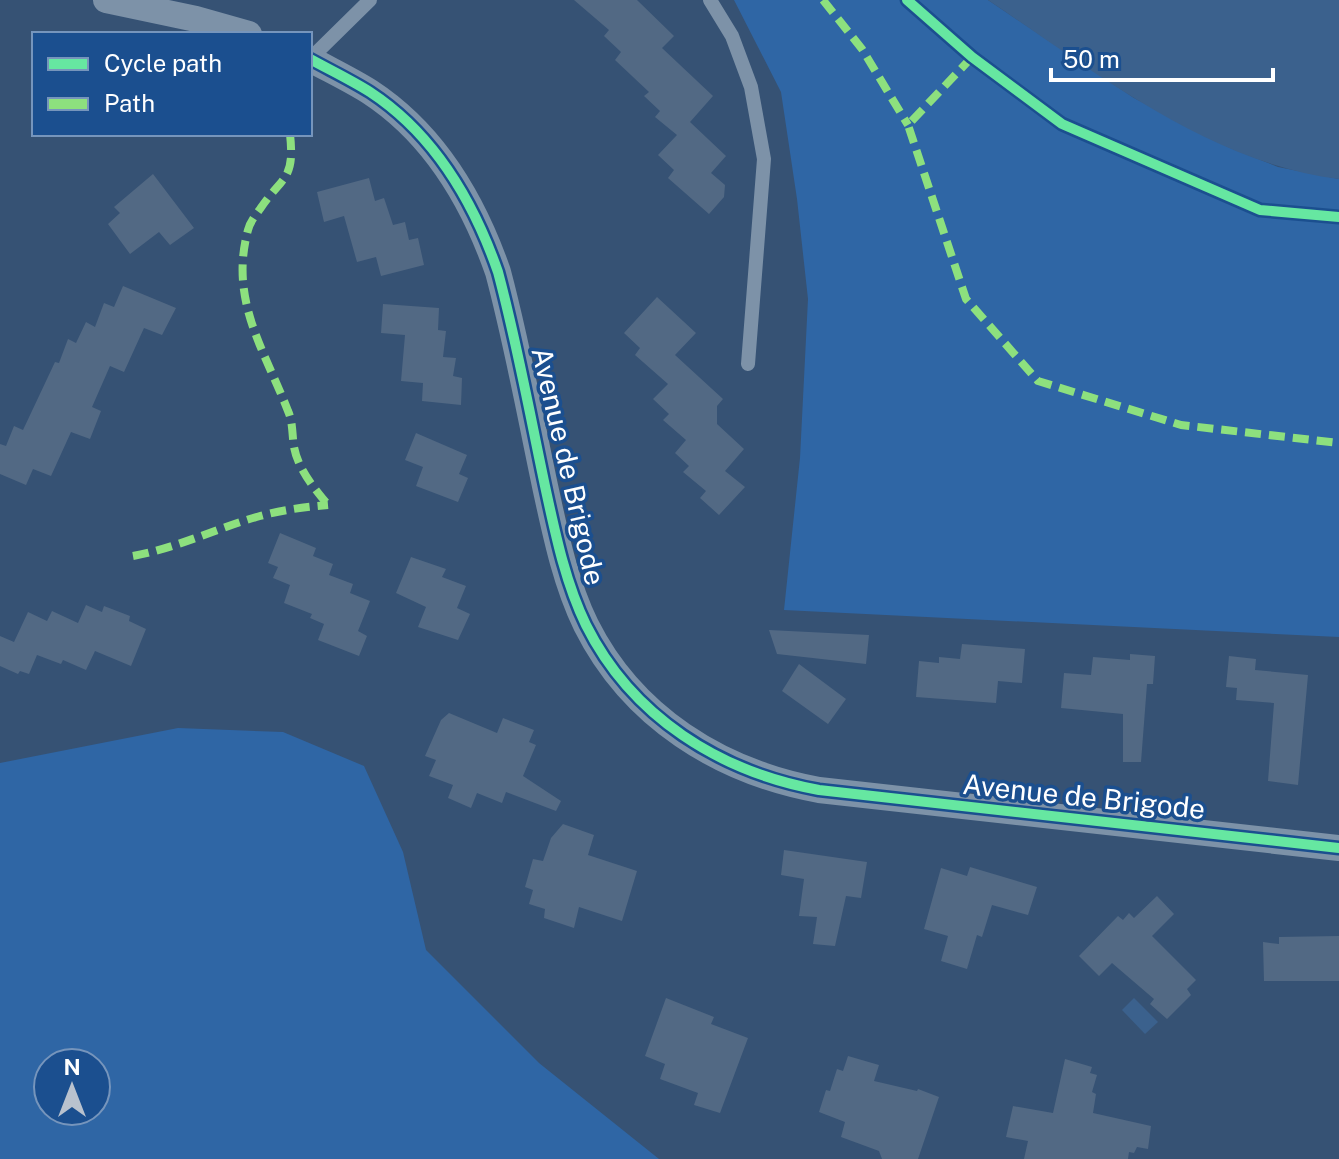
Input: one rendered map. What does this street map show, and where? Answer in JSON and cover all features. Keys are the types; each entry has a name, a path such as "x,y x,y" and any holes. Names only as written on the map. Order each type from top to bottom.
{"street":[{"path":"106,0 241,32"},
{"name":"Avenue de Brigode","path":"312,60 370,92 402,118 437,156 466,199 489,247 506,300 557,539 585,624 611,666 644,704 685,739 726,762 794,786 1339,848"}],"lane":[{"name":"Avenue de Brigode","path":"312,57 370,0"},
{"path":"710,0 732,36 747,74 764,159 748,364"}],"shaded area":[{"path":"734,0 988,0 1134,98 1228,147 1278,167 1339,179 1339,637 784,610 800,458 808,299 781,92"},
{"path":"988,0 1339,0 1339,179 1291,170 1199,134 1111,84"},
{"path":"178,728 283,732 364,766 403,852 426,950 539,1063 659,1159 0,1159 0,763"},
{"path":"1134,998 1158,1022 1145,1034 1122,1010"}],"building":[{"path":"574,0 637,0 674,36 662,48 713,96 690,122 726,156 711,173 725,185 724,197 709,214 668,178 674,170 658,155 677,135 655,117 660,111 644,96 649,92 615,60 621,52 604,36 609,30"},
{"path":"153,174 194,228 170,245 159,232 130,254 108,224 120,213 114,207"},
{"path":"369,178 375,201 384,198 393,225 405,222 409,240 418,238 424,265 381,276 376,257 357,262 344,216 324,222 317,192"},
{"path":"123,286 176,308 162,335 144,328 124,372 110,366 92,407 101,411 90,439 71,432 51,476 33,469 26,485 0,474 0,444 6,446 14,426 23,430 55,362 59,363 68,339 76,343 86,322 95,327 104,303 114,307"},
{"path":"657,297 696,333 675,355 723,399 717,406 717,424 744,449 725,471 745,487 719,515 700,498 706,491 683,472 689,466 675,453 686,440 663,420 669,414 653,399 668,384 635,355 640,348 624,333"},
{"path":"383,304 439,308 438,330 446,331 443,357 456,358 453,376 462,378 461,405 422,401 423,383 401,381 405,335 381,333"},
{"path":"416,433 467,455 459,474 468,478 458,502 416,486 423,467 405,460"},
{"path":"280,533 316,548 313,556 333,564 329,575 353,584 350,593 370,601 358,631 367,636 359,656 318,640 324,624 310,618 312,614 284,603 290,585 273,578 278,567 268,563"},
{"path":"411,557 446,569 442,577 466,586 457,608 470,614 458,640 418,627 426,607 396,593"},
{"path":"86,605 102,612 104,606 130,616 129,621 146,629 131,666 95,651 86,670 63,660 61,664 37,655 29,674 20,671 18,674 0,666 0,636 14,642 28,612 47,621 52,611 78,623"},
{"path":"769,630 869,635 866,664 777,654"},
{"path":"962,644 1025,649 1022,683 998,681 996,703 916,697 919,661 939,663 939,657 960,659"},
{"path":"1130,654 1155,656 1153,684 1147,684 1141,762 1123,762 1123,714 1061,708 1064,673 1091,675 1093,657 1130,660"},
{"path":"1229,656 1256,659 1255,670 1308,675 1298,785 1268,781 1274,703 1236,700 1237,688 1226,687"},
{"path":"799,664 846,699 828,724 782,691"},
{"path":"449,713 497,733 503,718 534,730 529,742 536,745 523,776 561,801 556,811 506,792 502,803 477,793 471,808 448,798 453,785 429,776 436,760 425,756 441,720"},
{"path":"563,824 594,835 588,855 637,871 622,921 579,907 574,928 544,918 545,909 529,904 533,890 525,887 533,859 543,861 551,838"},
{"path":"784,850 867,862 861,898 846,896 835,946 813,944 817,917 799,916 804,879 781,875"},
{"path":"970,867 1037,887 1028,915 992,905 982,937 977,935 967,969 941,961 948,936 924,929 941,868 967,876"},
{"path":"1157,896 1174,914 1152,936 1196,980 1187,989 1191,995 1167,1019 1150,1004 1154,999 1112,963 1099,976 1079,956 1118,916 1123,920 1129,913 1134,918"},
{"path":"1339,936 1339,981 1264,981 1263,942 1279,944 1279,937"},
{"path":"666,998 714,1017 711,1024 748,1038 720,1113 694,1105 698,1093 660,1079 665,1064 645,1056"},
{"path":"848,1056 879,1065 874,1081 918,1089 939,1097 918,1159 882,1159 879,1151 841,1137 845,1122 819,1112 826,1090 830,1091 837,1069 843,1071"},
{"path":"1065,1059 1092,1067 1090,1073 1097,1075 1092,1092 1096,1094 1093,1113 1151,1126 1148,1149 1137,1147 1134,1153 1129,1152 1128,1159 1024,1159 1028,1141 1006,1137 1013,1106 1053,1113"}],"marked path":[{"path":"823,0 862,49 908,125"},
{"path":"972,57 908,125 966,299 1038,381 1181,425 1339,443"},
{"path":"290,136 291,161 286,176 249,227 243,255 243,279 252,324 290,415 299,463 328,505"},
{"path":"133,556 260,516 328,505"}],"cycle path":[{"path":"907,0 972,57 1062,124 1260,210 1339,217"},
{"path":"312,60 363,88 393,109 432,149 464,196 498,272 566,574 586,625 605,658 654,713 683,735 747,770 819,790 1339,848"}]}
